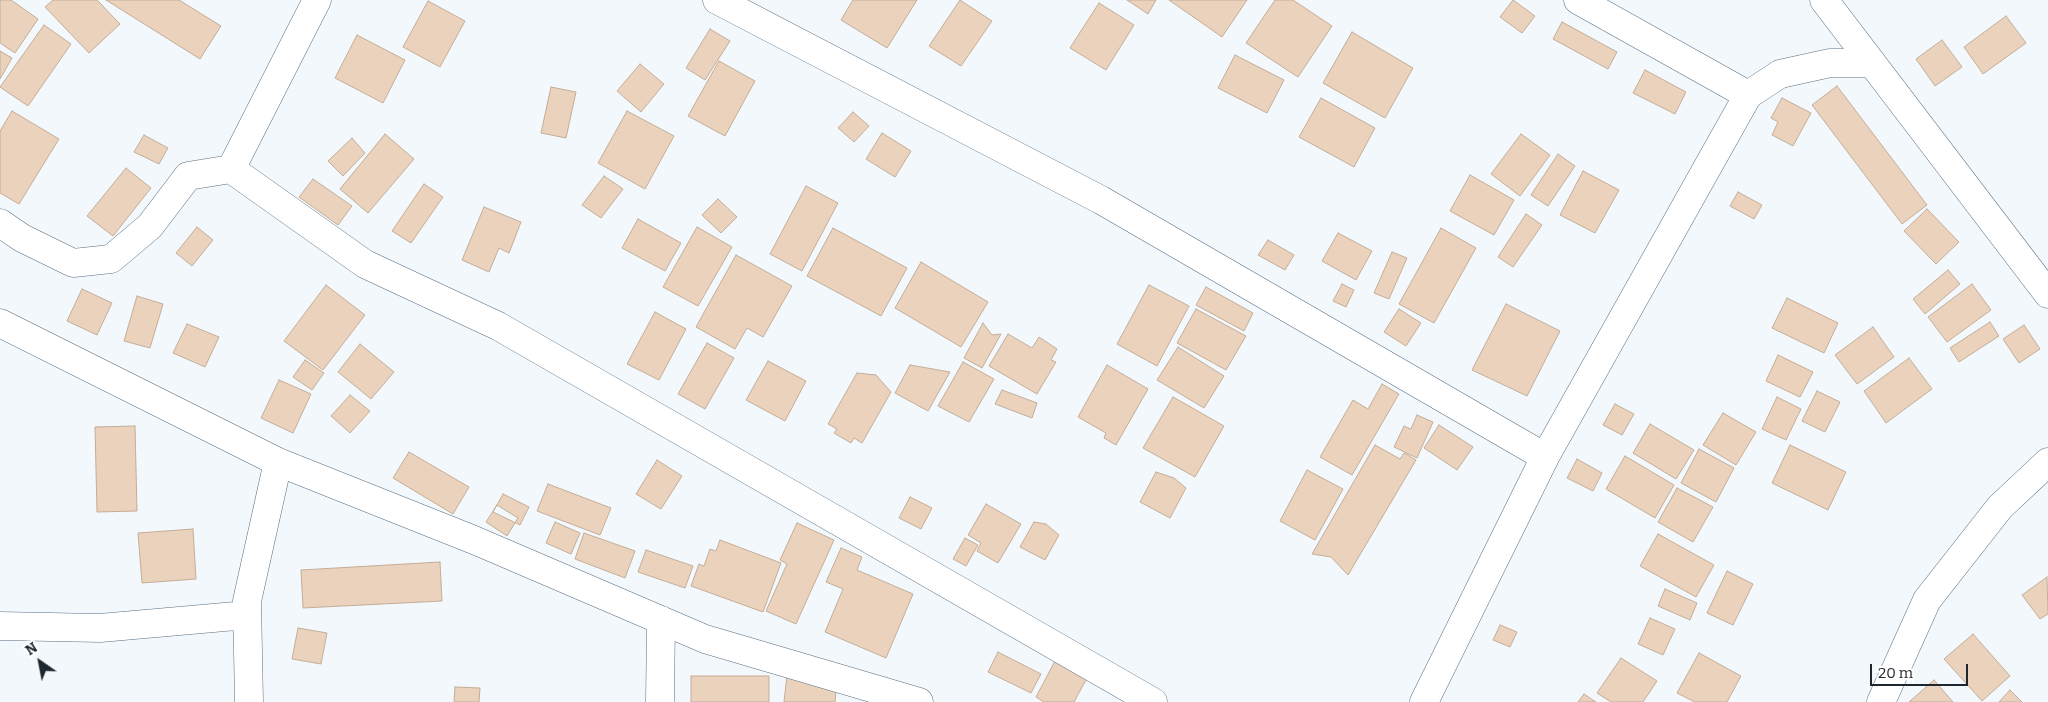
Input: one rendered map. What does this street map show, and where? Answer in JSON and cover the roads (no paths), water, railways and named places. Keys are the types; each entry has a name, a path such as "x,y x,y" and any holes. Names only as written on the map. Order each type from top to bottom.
{"street":[{"path":"231,169 317,0"},
{"path":"717,0 1101,200 1544,456"},
{"path":"1578,0 1748,95"},
{"path":"1824,0 1870,63 2046,285"},
{"path":"1424,702 1544,456 1748,95 1780,74 1830,63 1870,63"},
{"path":"0,223 22,238 73,263 111,259 150,226 188,176 231,169 365,264 498,326 1153,702"},
{"path":"0,323 278,462 474,540 705,639 919,702"},
{"path":"249,702 247,601 278,462"},
{"path":"1881,702 1927,600 2000,507 2048,462"},
{"path":"0,626 100,628 247,615"},
{"path":"660,620 660,702"}]}
